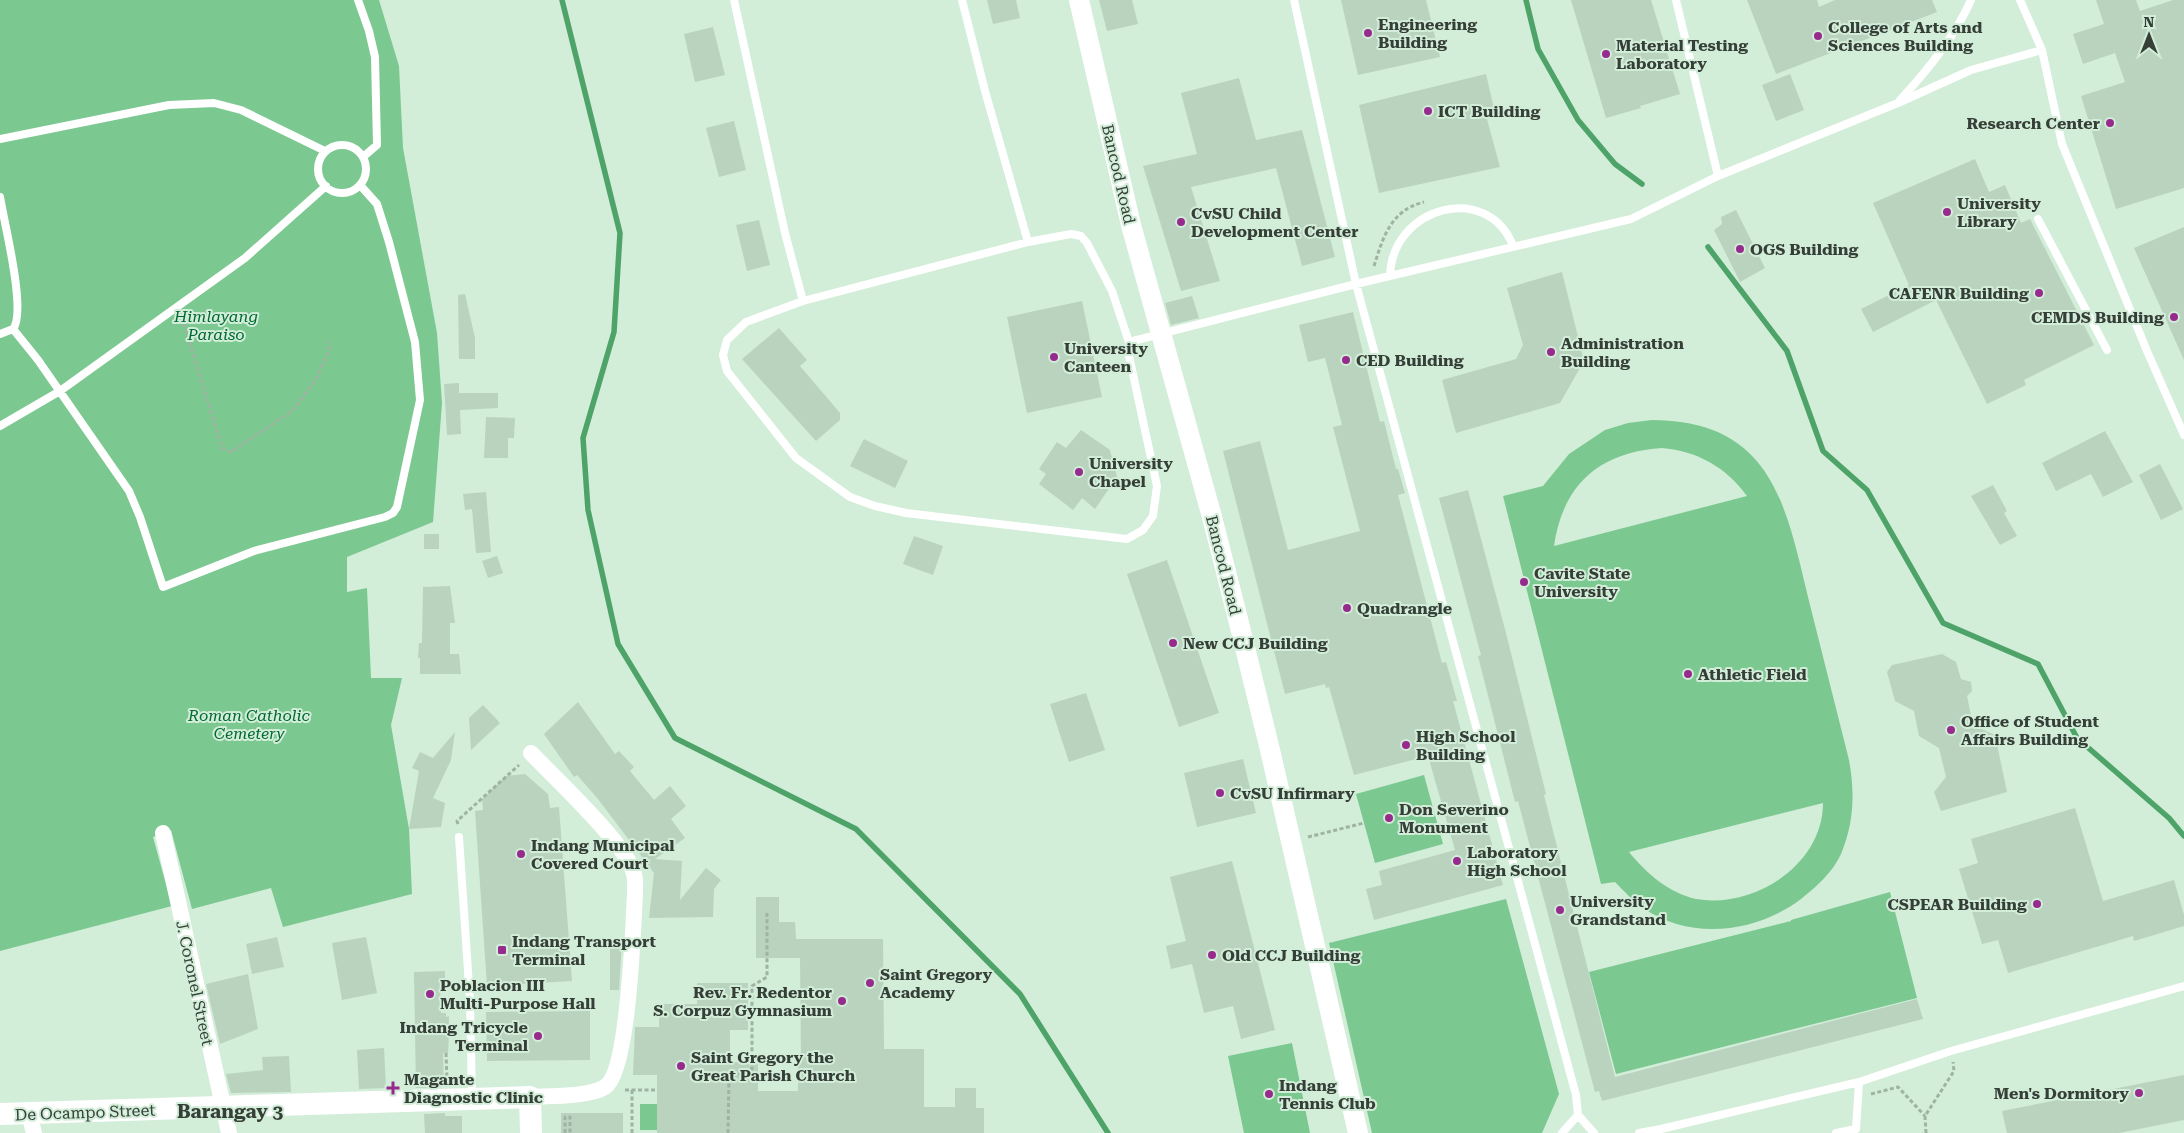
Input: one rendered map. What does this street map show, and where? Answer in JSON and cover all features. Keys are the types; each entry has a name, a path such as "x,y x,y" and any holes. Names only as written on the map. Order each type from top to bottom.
{"main road":[{"name":"De Ocampo Street","path":"0,1114 31,1124 223,1108 530,1097"},
{"path":"530,1097 532,1133"}],"street":[{"name":"Bancod Road","path":"1079,0 1131,225 1238,619 1358,1133"},
{"path":"530,1097 594,1091 606,1087 614,1076 626,1017 635,894 635,875 626,857 592,816 532,753"},
{"name":"J. Coronel Street","path":"163,833 229,1133"}],"lane":[{"path":"358,0 373,46 376,75 377,145 363,156"},
{"path":"734,0 785,233 803,301"},
{"path":"962,0 985,91 1028,242"},
{"path":"1294,0 1356,284 1576,1095 1578,1115 1594,1133"},
{"path":"1676,0 1718,176"},
{"path":"1898,103 1936,59 1965,13 1970,0"},
{"path":"2020,0 2042,50 2062,144 2147,351 2184,435"},
{"path":"1129,342 1356,284 1631,219 1718,176 1898,103 1971,70 2042,50"},
{"path":"0,139 169,105 214,103 241,110 325,151"},
{"path":"345,145 358,149 363,156 367,171 360,185 347,193 339,193 326,186 318,173 320,158 331,147 345,145"},
{"path":"13,329 38,360 129,491 140,516 163,587 254,551 385,518 393,513 397,506 420,400 416,342 377,204 360,185"},
{"path":"0,426 60,391 179,307 245,258 326,186"},
{"path":"0,198 17,299 17,320 13,329 0,334"},
{"path":"1390,276 1393,253 1405,232 1425,217 1436,212 1462,209 1487,216 1498,223 1508,234 1513,246"},
{"path":"2038,219 2107,350"},
{"path":"1071,234 1081,236 1087,243 1112,291 1129,342 1128,350 1157,486 1153,516 1143,530 1127,539 906,513 875,506 850,497 796,458 727,372 723,355 727,340 746,322 803,301 1028,242 1071,234"},
{"path":"458,837 470,1001 472,1098"},
{"path":"1639,1133 1663,1131 1859,1082 1951,1051 2184,986"},
{"path":"1836,1133 1856,1128 1859,1082"},
{"path":"1562,1133 1578,1115"}],"path":[{"path":"179,307 222,448 231,452 292,411 315,382 329,351 329,340"},
{"path":"458,837 457,821 532,753"},
{"path":"1301,838 1364,823"},
{"path":"728,1133 729,1078 752,1069 752,986 767,977 767,913"},
{"path":"1926,1133 1925,1116 1954,1070 1951,1051"},
{"path":"446,1053 447,1081"},
{"path":"1858,1098 1898,1087 1925,1116"},
{"path":"623,1090 657,1090"},
{"path":"632,1090 632,1133"},
{"path":"565,1133 565,1117 570,1117 570,1133"}],"green space":[{"path":"0,0 379,0 399,66 403,148 437,333 442,403 433,522 347,557 347,592 367,588 371,678 402,678 391,725 409,829 412,894 283,927 271,888 192,909 171,830 153,837 172,906 0,951"},
{"name":"Athletic Field","path":"1652,420 1693,424 1725,436 1750,453 1768,476 1782,504 1792,535 1849,760 1853,796 1851,819 1849,831 1838,861 1824,879 1801,899 1783,911 1744,925 1723,929 1702,929 1682,925 1662,918 1643,908 1615,882 1601,884 1503,496 1543,486 1569,454 1605,430 1628,423","holes":["1662,448 1687,453 1710,462 1730,477 1747,496 1554,546 1566,505 1576,488 1588,475 1603,464 1621,456","1823,803 1820,825 1811,846 1798,863 1781,878 1762,889 1740,897 1718,900 1696,899 1686,896 1659,881 1629,852"]},
{"path":"1424,775 1443,844 1375,863 1356,794"},
{"path":"1890,892 1917,998 1616,1074 1589,972 1791,921"},
{"path":"1506,899 1559,1094 1542,1133 1372,1133 1329,943"},
{"name":"Indang Tennis Club","path":"1292,1043 1310,1133 1244,1133 1228,1056"},
{"path":"640,1104 657,1104 657,1130 640,1130"}],"building":[{"path":"987,0 1016,0 1020,18 993,24"},
{"path":"1099,0 1132,0 1138,24 1107,31"},
{"path":"1341,0 1426,0 1440,57 1358,75"},
{"path":"1571,0 1651,0 1680,94 1606,118"},
{"name":"College of Arts and Sciences Building","path":"1747,0 1817,0 1819,7 1835,0 1932,0 1937,12 1776,74"},
{"path":"2096,0 2136,0 2140,11 2173,0 2184,0 2184,188 2116,209 2081,96 2125,82 2115,53 2083,64 2073,34 2104,24"},
{"path":"713,27 725,75 695,82 684,34"},
{"name":"ICT Building","path":"1486,74 1496,117 1487,119 1500,167 1379,193 1359,105"},
{"path":"1790,74 1804,110 1776,121 1762,85"},
{"name":"CvSU Child Development Center","path":"1239,78 1256,140 1302,130 1335,257 1302,266 1276,168 1191,187 1220,281 1181,291 1143,166 1197,154 1181,93"},
{"path":"734,121 746,170 719,177 706,128"},
{"path":"1975,159 1989,192 2005,185 2021,223 2030,219 2094,345 2024,380 2026,385 1987,404 1936,300 1873,332 1861,309 1909,285 1873,203"},
{"name":"OGS Building","path":"1736,210 1765,268 1740,282 1714,230 1722,224 1721,217"},
{"path":"759,220 770,265 747,271 736,225"},
{"name":"CEMDS Building","path":"2184,227 2184,360 2134,248"},
{"name":"Administration Building","path":"1562,272 1584,361 1560,403 1456,433 1442,380 1516,359 1523,345 1507,288"},
{"path":"465,294 475,338 475,359 459,359 458,295"},
{"path":"1192,296 1199,318 1171,325 1165,303"},
{"name":"University Canteen","path":"1082,301 1102,397 1027,413 1007,317"},
{"path":"1353,312 1380,422 1384,421 1396,469 1398,469 1405,493 1398,495 1442,663 1446,662 1457,701 1453,701 1503,885 1374,920 1366,889 1382,885 1379,871 1455,850 1428,756 1354,775 1329,687 1326,688 1325,684 1285,694 1223,451 1260,441 1288,550 1360,531 1333,427 1342,425 1325,358 1308,362 1299,325"},
{"path":"779,328 807,360 800,366 840,413 840,420 816,441 742,359"},
{"path":"459,383 459,393 498,393 498,408 460,410 461,434 447,435 444,384"},
{"path":"486,417 515,418 514,438 508,438 508,458 484,458"},
{"name":"University Chapel","path":"1081,430 1110,450 1117,477 1095,509 1082,498 1073,510 1039,484 1046,474 1039,469 1057,442 1066,448"},
{"path":"2105,431 2133,482 2103,497 2091,474 2056,491 2042,463"},
{"path":"864,439 908,461 895,488 850,466"},
{"path":"2160,464 2183,509 2161,520 2139,475"},
{"path":"1993,485 2007,511 2004,513 2017,536 2000,545 1971,496"},
{"path":"1468,490 1506,633 1546,794 1544,795 1615,1077 1917,999 1923,1019 1602,1101 1599,1091 1595,1092 1518,801 1515,802 1478,656 1481,655 1439,498"},
{"path":"486,492 491,552 476,553 472,509 465,510 463,494"},
{"path":"424,534 439,534 439,549 424,549"},
{"path":"914,536 943,546 933,575 903,564"},
{"path":"497,556 503,573 488,578 482,561"},
{"name":"New CCJ Building","path":"1167,560 1219,713 1179,727 1127,574"},
{"path":"450,586 455,623 450,623 450,654 459,654 461,674 420,674 420,658 418,658 419,643 422,643 423,587"},
{"name":"Office of Student Affairs Building","path":"1942,654 1956,662 1961,679 1971,682 1972,691 1967,696 1973,725 1995,735 2007,792 1941,811 1934,792 1946,777 1939,748 1919,736 1914,711 1895,701 1887,672 1892,665"},
{"path":"1086,693 1105,750 1069,762 1050,704"},
{"path":"578,702 615,754 619,751 634,767 630,771 654,800 670,786 686,806 671,819 685,838 655,859 682,861 680,900 706,868 721,880 714,889 713,917 649,918 654,873 598,799 577,775 574,777 544,734"},
{"path":"483,705 500,723 471,750 469,718"},
{"path":"455,732 451,760 433,798 445,803 441,827 409,829 419,771 412,768 420,752 433,758"},
{"name":"CvSU Infirmary","path":"1243,759 1256,813 1197,827 1184,773"},
{"path":"525,774 548,794 550,808 559,807 572,981 487,986 475,811 483,810 482,799 506,776"},
{"name":"CSPEAR Building","path":"2075,808 2103,901 2174,880 2184,915 2184,926 2134,941 2133,936 2008,973 1998,940 1982,944 1959,869 1978,863 1971,839"},
{"name":"Old CCJ Building","path":"1232,861 1275,1030 1241,1039 1233,1006 1204,1013 1192,964 1171,969 1166,946 1186,941 1170,877"},
{"name":"Saint Gregory Academy","path":"756,897 779,897 779,922 795,922 796,939 883,939 884,1049 924,1049 924,1107 955,1107 955,1088 976,1088 976,1108 984,1108 984,1133 657,1133 657,1075 633,1075 635,1027 659,1027 659,1004 697,1004 697,983 748,983 748,1030 730,1030 730,1062 758,1062 758,1091 798,1091 798,1063 801,1063 800,958 756,958"},
{"path":"277,937 284,967 252,974 246,944"},
{"path":"366,937 377,993 342,1000 332,943"},
{"path":"610,941 622,941 619,990 610,990"},
{"path":"445,971 445,989 440,989 441,1013 446,1013 446,1017 449,1016 448,1053 443,1053 444,1087 416,1088 414,972"},
{"path":"248,974 258,1029 220,1044 206,984"},
{"name":"Indang Tricycle Terminal","path":"590,1011 590,1060 487,1061 486,1012"},
{"path":"384,1048 386,1088 359,1089 357,1050"},
{"path":"289,1056 291,1092 231,1093 226,1074 263,1070 262,1057"},
{"name":"Men's Dormitory","path":"2184,1075 2184,1120 2119,1133 2007,1133 2002,1111"},
{"path":"445,1113 445,1116 462,1116 462,1133 425,1133 424,1114"},
{"path":"561,1113 623,1113 623,1133 561,1133"}],"waterway":[{"path":"562,0 620,233 614,332 583,438 588,510 618,644 675,738 856,829 1020,994 1108,1133"},
{"path":"1526,0 1538,49 1578,120 1615,164 1642,184"},
{"path":"1708,247 1787,351 1823,451 1867,490 1943,623 2038,664 2077,738 2169,818 2184,836"}],"place":[{"name":"Engineering Building","path":"1368,33"},
{"name":"College of Arts and Sciences Building","path":"1818,36"},
{"name":"Material Testing Laboratory","path":"1606,54"},
{"name":"ICT Building","path":"1428,111"},
{"name":"Research Center","path":"2110,123"},
{"name":"University Library","path":"1947,212"},
{"name":"CvSU Child Development Center","path":"1181,222"},
{"name":"OGS Building","path":"1740,249"},
{"name":"CAFENR Building","path":"2039,293"},
{"name":"CEMDS Building","path":"2174,317"},
{"name":"Administration Building","path":"1551,352"},
{"name":"University Canteen","path":"1054,357"},
{"name":"CED Building","path":"1346,360"},
{"name":"University Chapel","path":"1079,472"},
{"name":"Cavite State University","path":"1524,582"},
{"name":"Quadrangle","path":"1347,608"},
{"name":"New CCJ Building","path":"1173,643"},
{"name":"Athletic Field","path":"1688,674"},
{"name":"Office of Student Affairs Building","path":"1951,730"},
{"name":"High School Building","path":"1406,745"},
{"name":"CvSU Infirmary","path":"1220,793"},
{"name":"Don Severino Monument","path":"1389,818"},
{"name":"Indang Municipal Covered Court","path":"521,854"},
{"name":"Laboratory High School","path":"1457,861"},
{"name":"CSPEAR Building","path":"2037,904"},
{"name":"University Grandstand","path":"1560,910"},
{"name":"Indang Transport Terminal","path":"502,950"},
{"name":"Old CCJ Building","path":"1212,955"},
{"name":"Saint Gregory Academy","path":"870,983"},
{"name":"Poblacion III Multi-Purpose Hall","path":"430,994"},
{"name":"Rev. Fr. Redentor S. Corpuz Gymnasium","path":"842,1001"},
{"name":"Indang Tricycle Terminal","path":"538,1036"},
{"name":"Saint Gregory the Great Parish Church","path":"681,1066"},
{"name":"Magante Diagnostic Clinic","path":"393,1088"},
{"name":"Men's Dormitory","path":"2139,1093"},
{"name":"Indang Tennis Club","path":"1269,1094"}],"district":[{"name":"Barangay 3","path":"230,1111"}],"park label":[{"name":"Himlayang Paraiso","path":"216,325"},
{"name":"Roman Catholic Cemetery","path":"249,724"}]}
